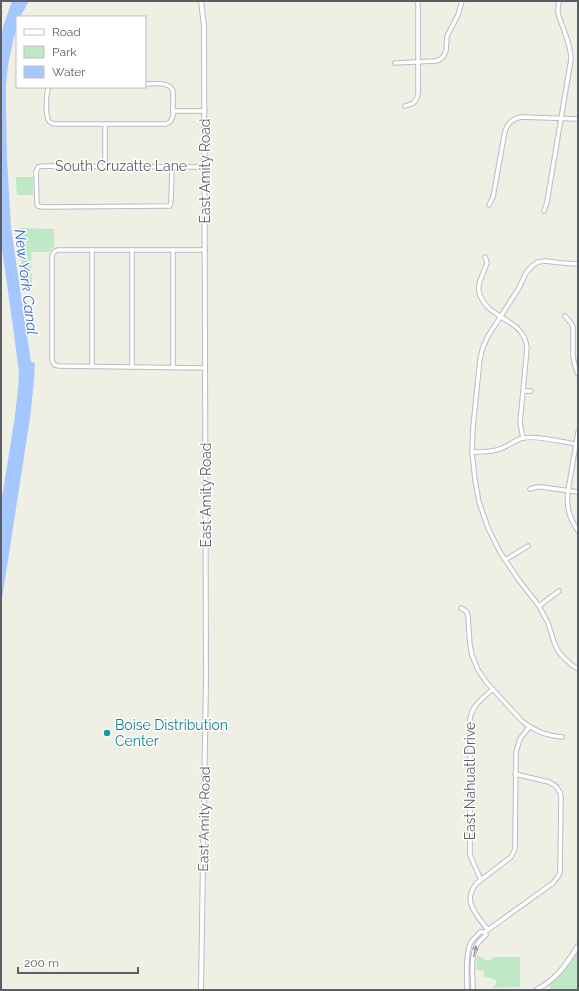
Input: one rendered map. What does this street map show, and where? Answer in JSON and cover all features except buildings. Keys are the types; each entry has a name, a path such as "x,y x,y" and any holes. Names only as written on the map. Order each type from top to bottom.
{"street":[{"name":"East Amity Road","path":"201,1 204,26 205,111 206,680 201,990"},
{"path":"405,106 414,103 418,94 418,1"},
{"path":"395,63 435,62 443,57 446,51 447,36 458,16 462,1"},
{"path":"544,211 547,202 572,59 572,52 558,13 559,1"},
{"path":"48,88 47,91 47,116 49,121 54,124 166,124 170,122 173,116 172,88 166,84 146,84"},
{"path":"173,110 205,111"},
{"path":"489,205 493,197 505,131 511,121 521,117 578,120"},
{"path":"105,124 105,166"},
{"name":"South Cruzatte Lane","path":"172,166 170,206 43,207 38,206 36,201 36,172 38,167 42,166 172,166 205,167"},
{"path":"205,250 58,250 54,252 52,256 52,361 55,365 205,368"},
{"path":"92,250 92,366"},
{"path":"132,250 132,367"},
{"path":"173,250 173,367"},
{"path":"485,257 487,263 479,285 479,294 484,304 500,317 518,328 526,340 527,348 520,423 523,438"},
{"path":"578,264 545,261 536,263 529,269 519,288 488,336 480,359 473,426 472,452 479,502 488,528 505,560 539,606 548,623 558,650 572,666 578,669"},
{"path":"565,316 573,327 573,356 578,374"},
{"path":"523,391 531,391"},
{"path":"578,432 567,501 572,521 578,531"},
{"path":"472,452 501,449 523,438 535,438 576,444"},
{"path":"530,489 537,486 578,492"},
{"path":"505,560 528,546"},
{"path":"539,606 559,591"},
{"path":"461,608 467,612 470,645 480,674 529,727 550,736 562,737"},
{"name":"East Nahuatl Drive","path":"481,880 470,854 470,715 474,707 493,689"},
{"path":"487,931 472,908 470,895 474,886 507,860 515,849 515,757 520,739 529,727"},
{"path":"467,990 467,961 471,943 480,932 487,931 553,883 559,875 561,797 558,787 549,782 515,774"},
{"path":"473,990 473,962 475,950 476,946 486,935 487,931"},
{"path":"536,990 556,977 578,946"}],"green space":[{"path":"16,177 33,177 33,195 17,195"},
{"path":"19,228 54,229 54,247 49,252 31,252 32,283 24,283 18,237"},
{"path":"578,948 578,990 552,990 548,985"},
{"path":"477,955 488,961 494,957 520,957 520,986 492,988 496,984 496,981 485,977 483,970 476,970"}],"water":[{"path":"12,1 29,1 21,16 16,16 16,30 8,65 6,102 7,159 11,228 31,362 35,363 30,418 1,605 1,504 15,416 19,373 1,242 1,40 3,27"}],"place":[{"name":"Boise Distribution Center","path":"107,733"}],"water label":[{"name":"New York Canal","path":"26,282"}]}
